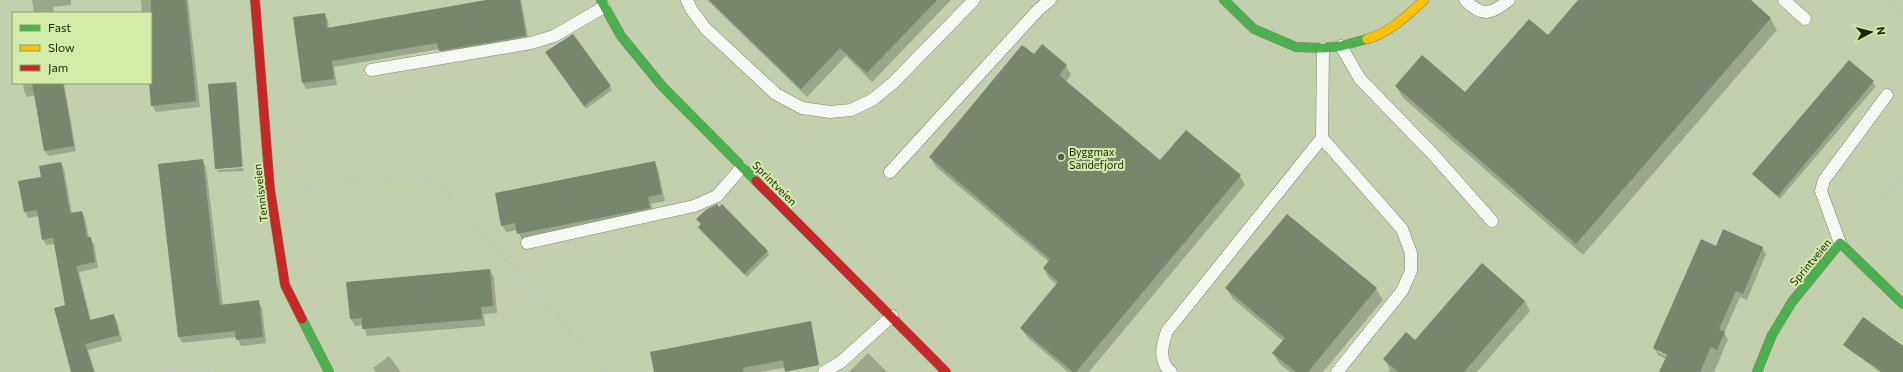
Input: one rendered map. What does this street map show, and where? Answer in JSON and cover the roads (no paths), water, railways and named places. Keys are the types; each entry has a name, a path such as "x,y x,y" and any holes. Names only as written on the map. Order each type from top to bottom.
{"street":[{"name":"Tennisveien","path":"256,0 270,189 285,285 329,372"},
{"path":"1224,0 1254,29 1296,47 1323,48 1341,46 1375,37 1404,18 1424,0"},
{"name":"Sprintveien","path":"603,3 621,36 662,86 946,372"},
{"name":"Sprintveien","path":"1757,372 1772,335 1792,302 1840,243 1903,304"}],"lane":[{"path":"687,0 691,9 705,28 776,94 802,108 830,112 851,110 872,100 893,84 974,0"},
{"path":"890,172 1038,10 1050,0"},
{"path":"1465,0 1474,9 1487,13 1498,9 1509,0"},
{"path":"1784,0 1805,19"},
{"path":"371,70 531,43 554,36 603,3"},
{"path":"1341,46 1360,80 1431,152 1492,221"},
{"path":"1171,372 1167,369 1161,349 1167,331 1322,138 1323,48"},
{"path":"1840,243 1821,191 1824,180 1887,95"},
{"path":"1322,138 1402,229 1411,253 1411,271 1402,291 1337,372"},
{"path":"527,243 694,206 716,196 742,167"},
{"path":"824,372 841,362 892,316"}],"place":[{"name":"Byggmax Sandefjord","path":"1061,157"}]}
